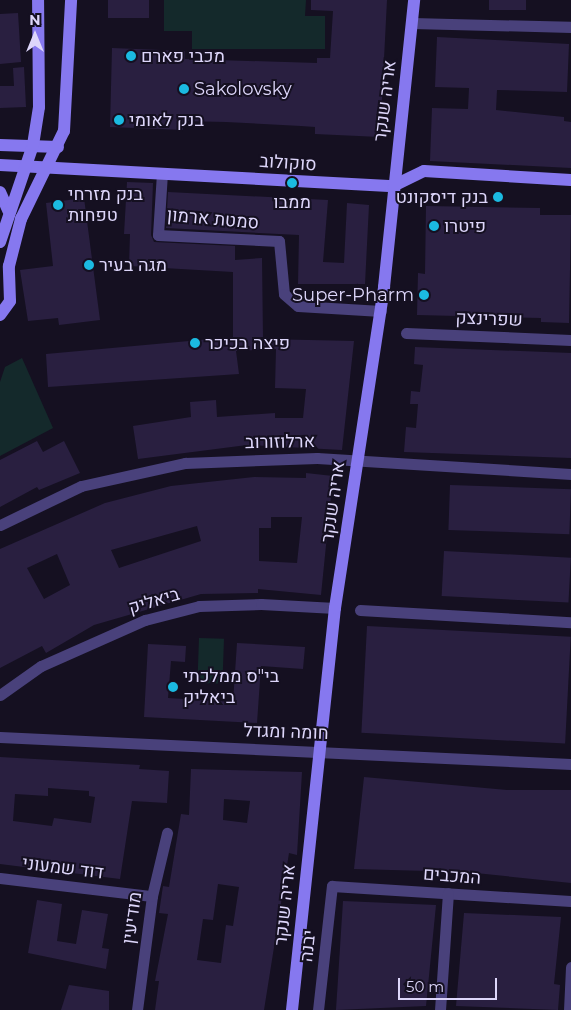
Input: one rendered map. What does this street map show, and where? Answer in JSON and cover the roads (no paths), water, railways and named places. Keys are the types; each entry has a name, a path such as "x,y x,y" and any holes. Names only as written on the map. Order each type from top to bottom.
{"street":[{"path":"0,242 8,210 33,145 39,107 38,0"},
{"path":"0,315 10,301 9,266 21,219 44,168 58,147 70,66 71,0"},
{"name":"אריה שנקר","path":"292,1010 335,608 356,460 381,311 392,186 414,0"},
{"path":"412,22 571,27"},
{"path":"0,145 58,147"},
{"name":"סוקולוב","path":"0,165 392,186 424,171 571,180"},
{"name":"סמטת ארמון","path":"162,173 158,235 279,241 282,286 290,300 311,310 381,311"},
{"path":"0,192 8,210"},
{"name":"שפרינצק","path":"406,333 571,340"},
{"name":"ארלוזורוב","path":"0,525 81,486 185,463 356,460 571,474"},
{"name":"ביאליק","path":"0,695 41,666 145,620 199,606 261,604 335,608"},
{"path":"360,610 571,622"},
{"name":"חומה ומגדל","path":"0,737 571,764"},
{"name":"מודיעין","path":"137,1010 152,896 167,833"},
{"name":"דוד שמעוני","path":"0,878 152,896"},
{"name":"המכבים","path":"332,886 571,902"},
{"name":"יבנה","path":"318,1010 332,886"},
{"path":"440,1010 448,893"},
{"path":"569,1010 571,967"}],"place":[{"name":"מכבי פארם","path":"131,56"},
{"name":"Sakolovsky","path":"184,89"},
{"name":"בנק לאומי","path":"119,120"},
{"name":"ממבו","path":"292,183"},
{"name":"בנק דיסקונט","path":"498,197"},
{"name":"בנק מזרחי טפחות","path":"58,205"},
{"name":"פיטרו","path":"434,226"},
{"name":"מגה בעיר","path":"89,265"},
{"name":"Super-Pharm","path":"424,295"},
{"name":"פיצה בכיכר","path":"195,343"},
{"name":"בי\"ס ממלכתי ביאליק","path":"173,687"}]}
